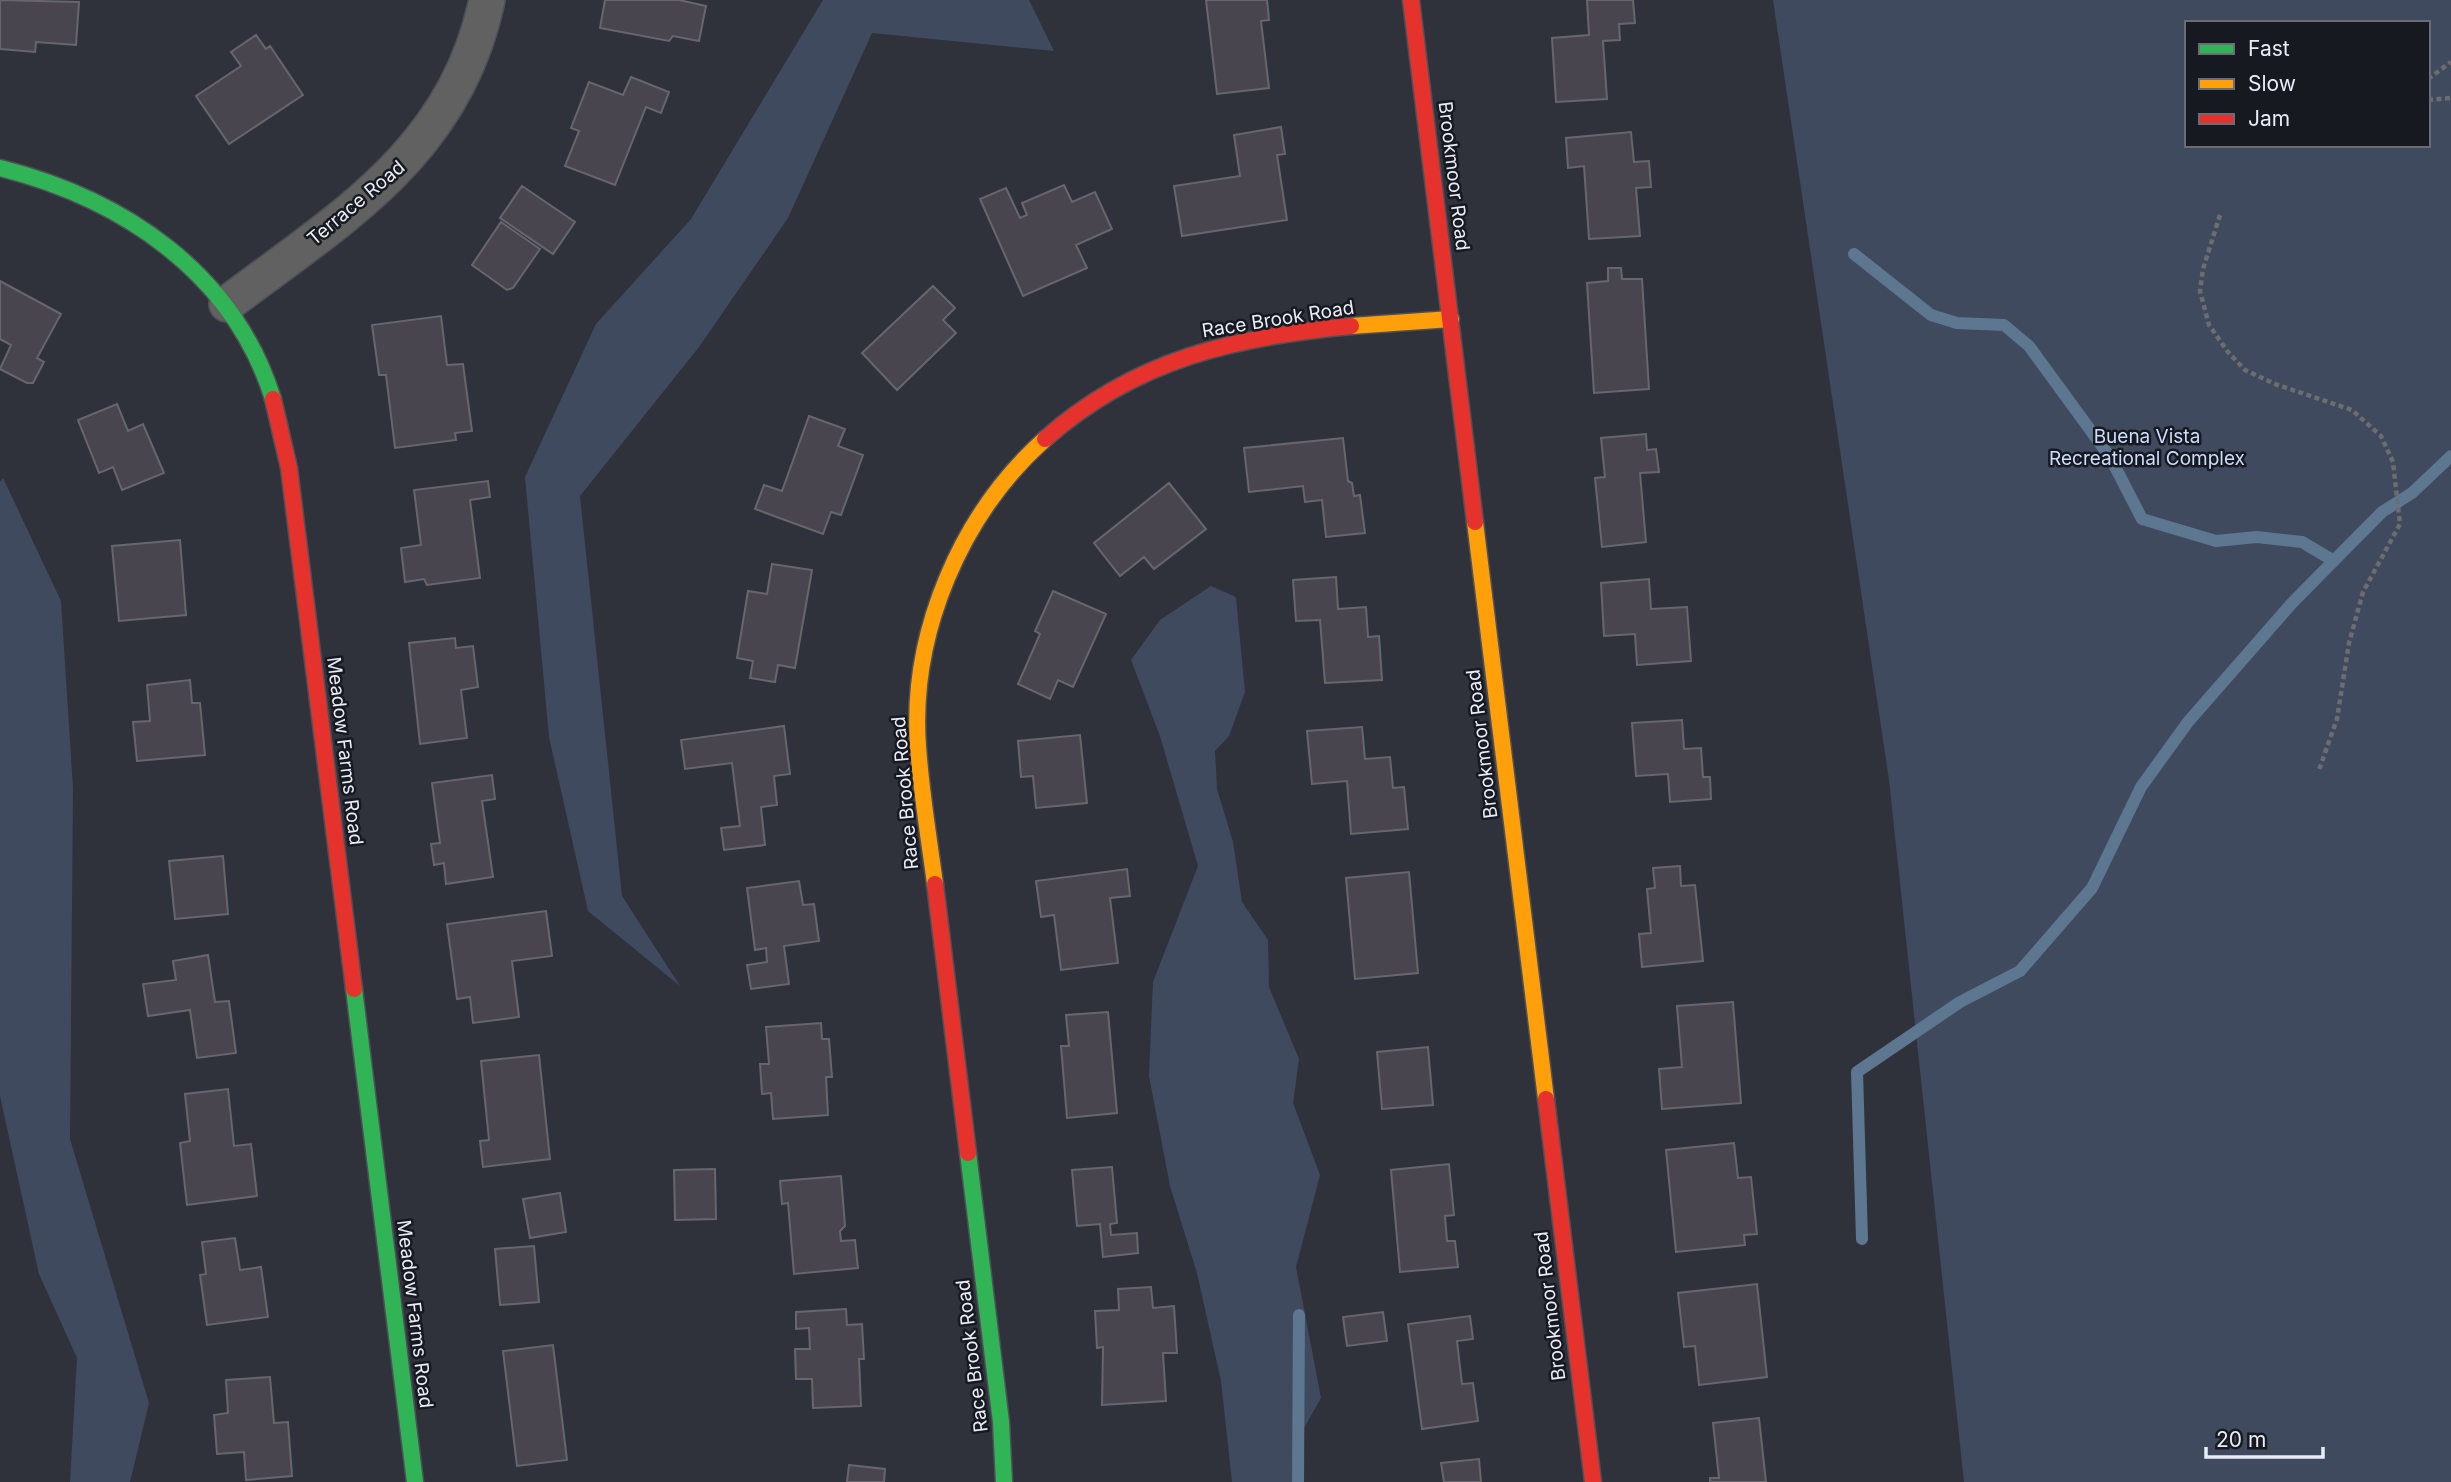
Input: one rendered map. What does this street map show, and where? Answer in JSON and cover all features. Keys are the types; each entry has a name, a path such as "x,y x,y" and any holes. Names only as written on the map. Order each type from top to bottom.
{"street":[{"name":"Terrace Road","path":"227,304 345,216 412,154 456,90 471,56 487,0"},
{"name":"Brookmoor Road","path":"1411,0 1593,1482"},
{"name":"Meadow Farms Road","path":"0,168 65,189 118,214 182,260 227,304 263,371 289,468 415,1482"},
{"name":"Race Brook Road","path":"1004,1482 1002,1422 919,757 923,651 937,602 960,550 1009,474 1041,440 1069,417 1114,387 1149,369 1230,345 1386,324 1451,319"}],"path":[{"path":"2430,78 2451,62"},
{"path":"2430,100 2451,98"},
{"path":"2220,215 2201,277 2201,303 2209,325 2234,361 2245,370 2303,395 2352,410 2364,418 2381,436 2393,462 2398,488 2400,524 2362,592 2337,719 2319,769"}],"green space":[{"path":"823,0 1029,0 1054,51 872,33 788,218 699,347 580,496 622,896 680,986 588,911 549,737 525,477 596,324 691,219"},
{"name":"Buena Vista Recreational Complex","path":"1773,0 2451,0 2451,1482 1964,1482 1889,780"},
{"path":"3,478 61,601 73,788 70,1139 149,1403 130,1482 70,1482 77,1358 39,1274 0,1096 0,482"},
{"path":"1211,586 1236,597 1245,692 1229,736 1215,751 1217,789 1233,842 1242,902 1268,940 1269,987 1299,1059 1293,1103 1320,1175 1296,1267 1321,1398 1300,1435 1303,1482 1232,1482 1221,1381 1197,1273 1170,1186 1149,1076 1153,982 1198,866 1160,736 1131,660 1160,620"}],"building":[{"path":"0,0 79,2 76,45 36,42 35,52 0,49"},
{"path":"605,0 679,0 706,6 699,41 673,36 669,41 600,28"},
{"path":"1206,0 1267,0 1269,20 1261,21 1269,88 1217,94"},
{"path":"1587,0 1633,0 1635,23 1619,24 1620,40 1603,41 1607,99 1556,102 1552,38 1589,35"},
{"path":"256,35 266,49 270,46 303,95 229,144 196,96 241,66 231,52"},
{"path":"631,77 669,92 661,113 646,107 615,185 565,166 579,131 571,128 589,82 623,95"},
{"path":"1281,127 1285,154 1277,155 1287,220 1182,236 1174,186 1240,176 1234,135"},
{"path":"1631,132 1634,162 1649,161 1651,187 1636,188 1640,236 1589,239 1584,166 1568,168 1566,138"},
{"path":"1064,185 1072,202 1095,192 1112,229 1076,245 1087,268 1023,296 980,199 1006,188 1020,218 1027,215 1022,203"},
{"path":"522,186 575,222 553,254 500,218"},
{"path":"501,222 540,249 513,288 507,290 472,265"},
{"path":"1608,268 1621,268 1622,279 1642,279 1649,389 1594,393 1587,283 1608,281"},
{"path":"0,281 61,314 37,358 44,362 33,383 27,383 0,369 11,345 0,339"},
{"path":"933,286 955,308 943,320 956,333 897,390 862,353"},
{"path":"441,316 447,365 463,364 472,431 455,433 456,440 395,448 386,375 379,375 372,325"},
{"path":"117,404 128,431 143,424 164,473 122,490 113,467 99,473 78,420"},
{"path":"809,416 845,429 838,446 863,455 841,515 831,512 823,534 755,509 764,485 782,491"},
{"path":"1646,434 1647,450 1656,449 1659,472 1640,473 1646,542 1602,547 1595,478 1605,477 1601,438"},
{"path":"1343,438 1348,481 1352,483 1354,496 1360,495 1365,533 1326,537 1322,500 1305,502 1303,486 1249,492 1244,448"},
{"path":"488,481 490,497 470,500 480,578 427,585 424,579 405,582 401,548 421,545 414,490"},
{"path":"1169,483 1206,529 1154,569 1144,557 1120,576 1094,543"},
{"path":"180,540 186,615 119,621 112,546"},
{"path":"772,564 812,570 795,668 778,665 775,682 750,678 753,661 737,658 748,591 767,594"},
{"path":"1336,577 1338,609 1366,607 1368,637 1379,636 1382,680 1325,683 1320,620 1296,621 1293,580"},
{"path":"1649,579 1651,609 1687,607 1691,661 1637,665 1635,634 1604,636 1601,583"},
{"path":"1053,591 1106,614 1073,687 1058,680 1050,699 1018,684 1040,634 1035,631"},
{"path":"455,638 456,648 473,646 478,687 461,690 467,738 420,744 409,643"},
{"path":"190,680 192,703 200,703 205,755 137,761 133,722 150,721 147,685"},
{"path":"1682,720 1684,749 1701,748 1703,777 1710,777 1711,799 1670,802 1668,774 1636,776 1632,723"},
{"path":"784,726 790,774 774,776 777,805 761,807 765,845 724,850 721,828 740,826 732,763 685,769 681,740"},
{"path":"1362,727 1365,759 1390,757 1393,788 1404,787 1408,829 1351,834 1347,781 1312,784 1307,731"},
{"path":"1080,735 1087,803 1036,808 1033,776 1021,777 1018,741"},
{"path":"492,775 495,799 482,801 493,877 446,884 444,863 434,865 431,844 440,843 432,783"},
{"path":"223,856 228,914 175,919 169,861"},
{"path":"1680,866 1681,886 1695,885 1703,961 1642,967 1639,934 1651,933 1647,889 1655,888 1653,868"},
{"path":"1127,869 1130,896 1110,898 1118,963 1061,970 1054,915 1041,917 1036,881"},
{"path":"1409,872 1418,973 1355,979 1346,878"},
{"path":"799,881 803,905 814,904 819,941 784,946 789,984 751,989 747,965 767,962 766,948 755,950 747,888"},
{"path":"546,911 552,956 512,961 519,1017 473,1023 470,997 457,999 447,924"},
{"path":"208,955 215,1002 229,1001 236,1053 197,1058 190,1010 148,1016 143,984 176,980 173,961"},
{"path":"1733,1002 1741,1103 1662,1109 1659,1069 1682,1067 1677,1006"},
{"path":"1108,1012 1117,1113 1067,1118 1061,1046 1069,1046 1066,1015"},
{"path":"821,1023 822,1039 829,1039 832,1077 826,1077 828,1115 773,1119 771,1093 762,1094 760,1064 769,1064 766,1027"},
{"path":"1428,1047 1433,1105 1382,1109 1377,1052"},
{"path":"539,1055 550,1159 483,1167 480,1141 489,1140 481,1061"},
{"path":"228,1089 234,1146 251,1144 257,1196 187,1205 180,1143 190,1141 185,1094"},
{"path":"1734,1143 1738,1178 1751,1177 1757,1234 1744,1235 1745,1245 1676,1252 1666,1150"},
{"path":"1449,1164 1454,1215 1445,1216 1447,1241 1455,1241 1458,1267 1400,1272 1391,1170"},
{"path":"1112,1167 1117,1223 1110,1224 1111,1235 1137,1233 1138,1253 1103,1257 1100,1224 1077,1226 1072,1170"},
{"path":"715,1169 716,1219 675,1220 674,1170"},
{"path":"841,1176 845,1226 840,1231 841,1241 855,1240 858,1268 794,1274 788,1203 782,1204 780,1181"},
{"path":"560,1193 566,1232 530,1238 523,1199"},
{"path":"235,1238 240,1270 261,1267 268,1317 207,1325 200,1275 206,1274 202,1242"},
{"path":"534,1246 539,1302 500,1305 495,1249"},
{"path":"1757,1284 1767,1377 1699,1385 1695,1346 1684,1347 1678,1293"},
{"path":"1151,1287 1153,1308 1174,1306 1177,1353 1163,1353 1166,1401 1102,1405 1103,1347 1097,1348 1095,1311 1119,1310 1118,1289"},
{"path":"846,1309 847,1325 862,1324 864,1359 859,1359 861,1406 813,1408 812,1379 796,1379 795,1349 810,1349 809,1328 796,1329 796,1312"},
{"path":"1383,1312 1387,1341 1347,1346 1343,1317"},
{"path":"1470,1316 1473,1339 1457,1341 1462,1384 1473,1383 1478,1421 1422,1429 1408,1324"},
{"path":"553,1345 567,1460 517,1466 503,1351"},
{"path":"270,1377 274,1423 288,1422 292,1476 246,1480 244,1452 217,1454 214,1415 228,1413 226,1380"},
{"path":"1759,1418 1766,1482 1710,1482 1710,1478 1719,1478 1713,1423"},
{"path":"1479,1459 1481,1482 1444,1482 1441,1463"},
{"path":"849,1465 885,1469 884,1482 847,1482"}],"waterway":[{"path":"1854,254 1931,315 1957,323 2004,325 2029,346 2110,457 2142,519 2216,541 2257,537 2302,542 2334,561"},
{"path":"1862,1239 1857,1072 1960,1002 2020,971 2092,888 2141,787 2188,722 2293,602 2382,512 2412,493 2451,456"},
{"path":"1298,1482 1299,1315"}],"traffic: fast":[{"path":"0,168 89,199 130,221 168,248 202,279 231,314 255,354 273,399"},
{"path":"354,989 415,1482"},
{"path":"968,1153 1001,1422 1004,1482"}],"traffic: slow":[{"path":"1351,326 1451,319"},
{"path":"935,884 918,746 918,703 923,661 933,619 947,578 966,539 1015,469 1045,439"},
{"path":"1475,522 1546,1099"}],"traffic: jam":[{"path":"1411,0 1475,522"},
{"path":"1045,439 1114,389 1188,357 1267,337 1351,326"},
{"path":"273,399 289,468 354,989"},
{"path":"935,884 968,1153"},
{"path":"1546,1099 1593,1482"}]}
